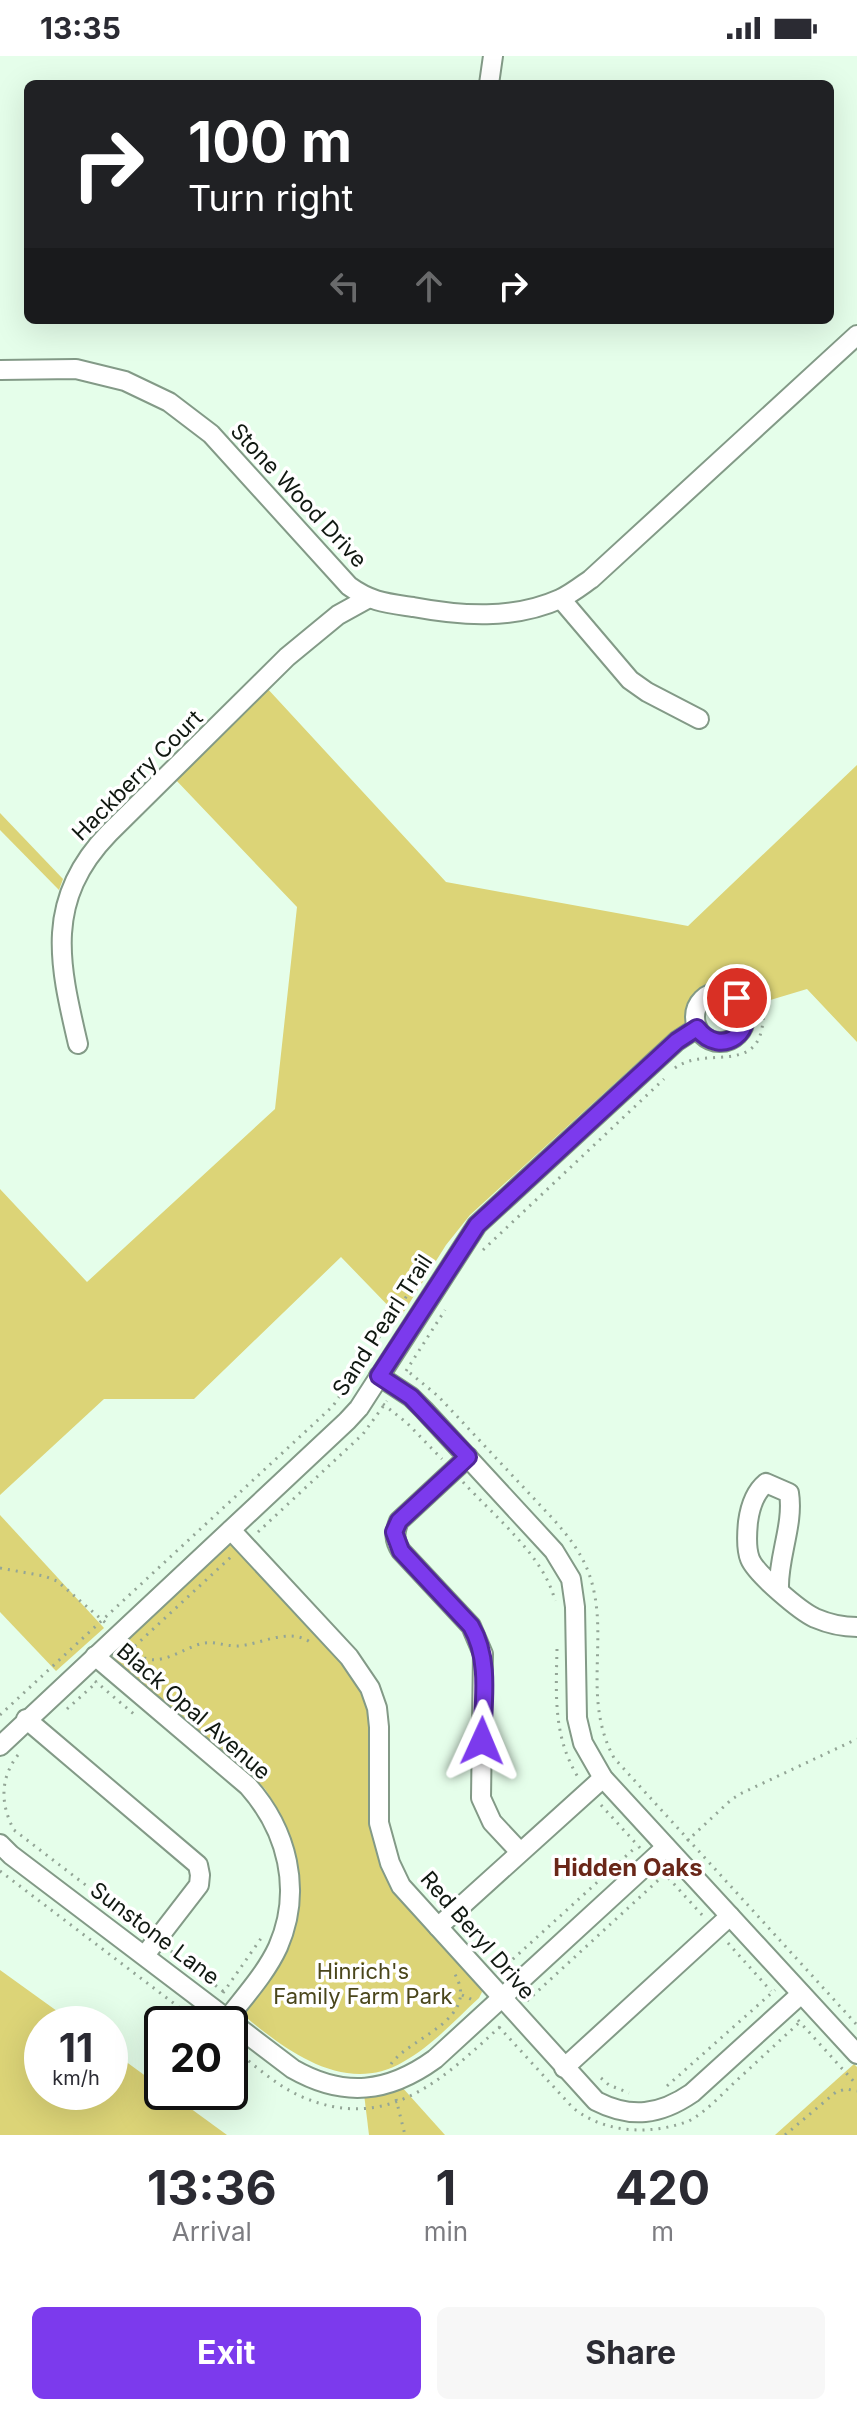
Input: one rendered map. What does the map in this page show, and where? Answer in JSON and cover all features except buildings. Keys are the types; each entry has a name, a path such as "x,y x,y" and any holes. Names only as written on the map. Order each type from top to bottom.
{"street":[{"path":"490,80 493,56"},
{"name":"Stone Wood Drive","path":"0,370 76,369 125,381 169,402 211,434 349,586 367,599 433,611 490,616 561,599 591,579 857,335"},
{"name":"Hackberry Court","path":"78,1044 62,977 60,940 77,873 92,850 287,657 338,615 367,599"},
{"path":"561,599 630,680 699,719"},
{"path":"712,992 729,993 737,998 744,1009 743,1028 732,1039 724,1042 708,1039 697,1028 694,1020 698,1003 712,992"},
{"name":"Sand Pearl Trail","path":"0,1746 347,1421 477,1225 677,1041 697,1028"},
{"path":"379,1376 401,1379 424,1410 554,1551 571,1579 575,1607 577,1718 583,1743 603,1778 857,2054"},
{"path":"468,1457 399,1521 394,1532 401,1551 471,1626 479,1639 483,1654 481,1798 492,1822 520,1852"},
{"path":"779,1588 778,1570 791,1504 789,1493 766,1483 758,1489 750,1509 747,1532 750,1558 760,1574 811,1616 837,1627 857,1627"},
{"name":"Red Beryl Drive","path":"237,1524 349,1657 370,1688 379,1727 378,1798 383,1842 401,1886 438,1927 509,1991 564,2068 596,2101 638,2114 675,2105 801,1994"},
{"name":"Black Opal Avenue","path":"88,1662 248,1786 273,1819 286,1854 290,1905 278,1947 236,2006"},
{"path":"26,1719 198,1865 199,1885 151,1947"},
{"path":"438,1927 603,1778"},
{"name":"Sunstone Lane","path":"0,1844 11,1855 151,1947 218,1999 222,2006"},
{"name":"Sunstone Lane","path":"248,2034 308,2077 343,2087 361,2088 394,2083 435,2059 669,1850"},
{"path":"564,2068 730,1916"}],"path":[{"path":"675,1069 693,1059 739,1056 750,1047 761,1030 763,1004 744,1009"},
{"path":"476,1260 503,1228 666,1077"},
{"path":"0,1715 333,1406 408,1294"},
{"path":"63,1713 363,1434 452,1299"},
{"path":"401,1379 438,1396 554,1520 577,1549 588,1571 596,1599 597,1705 601,1732 620,1765 857,2025"},
{"path":"229,1503 237,1524 251,1538"},
{"path":"0,1568 57,1581 103,1620 131,1649 149,1661 163,1660 212,1642 237,1646 293,1636 304,1638 312,1644"},
{"path":"66,1653 88,1662 145,1723"},
{"path":"669,1850 688,1840 742,1793 857,1739"},
{"path":"18,1755 11,1762 3,1782 2,1808 14,1830 151,1947 218,1999"},
{"path":"529,2000 509,1991 494,1976 638,1845"},
{"path":"0,1871 177,2006"},
{"path":"213,2006 262,1936"},
{"path":"405,2135 390,2061 418,2043 455,2011 462,1995 460,1983 448,1965"},
{"path":"664,2088 778,1987"},
{"path":"462,1995 471,1997 573,2108 603,2127 639,2134 673,2129 697,2116 830,1995"},
{"path":"579,2054 609,2085 632,2094"},
{"path":"785,2135 836,2092 846,2089 857,2091"}],"green space":[{"path":"266,687 446,882 688,926 857,765 857,1042 807,989 750,1006 739,993 724,984 716,982 700,988 691,998 685,1025 637,1063 470,1215 446,1245 400,1318 341,1257 194,1399 104,1399 0,1495 0,1189 87,1282 275,1109 297,907 174,778"},
{"path":"0,813 63,879 59,890 0,830"},
{"path":"0,1515 104,1628 56,1671 0,1612"},
{"name":"Hinrich's Family Farm Park","path":"227,1543 232,1543 346,1666 361,1688 371,1718 374,1842 387,1879 480,1985 482,1992 414,2056 382,2071 361,2074 340,2072 300,2056 248,2019 246,2006 268,1974 296,1867 290,1838 279,1811 265,1789 246,1769 121,1666 113,1655 114,1650"},
{"path":"0,1970 50,2006 24,2006 24,2110 128,2110 128,2063 144,2075 144,2110 193,2110 227,2135 0,2135"},
{"path":"854,2064 857,2067 857,2135 775,2135"},
{"path":"401,2086 445,2135 369,2135 364,2094"}],"district":[{"name":"Hidden Oaks","path":"628,1867"}],"route":[{"path":"482,1741 483,1654 479,1639 471,1626 401,1551 394,1532 399,1521 468,1457 411,1397 379,1376 477,1225 677,1041 697,1028 702,1035 716,1042 724,1042 738,1035 743,1028 745,1012 737,998"}]}
